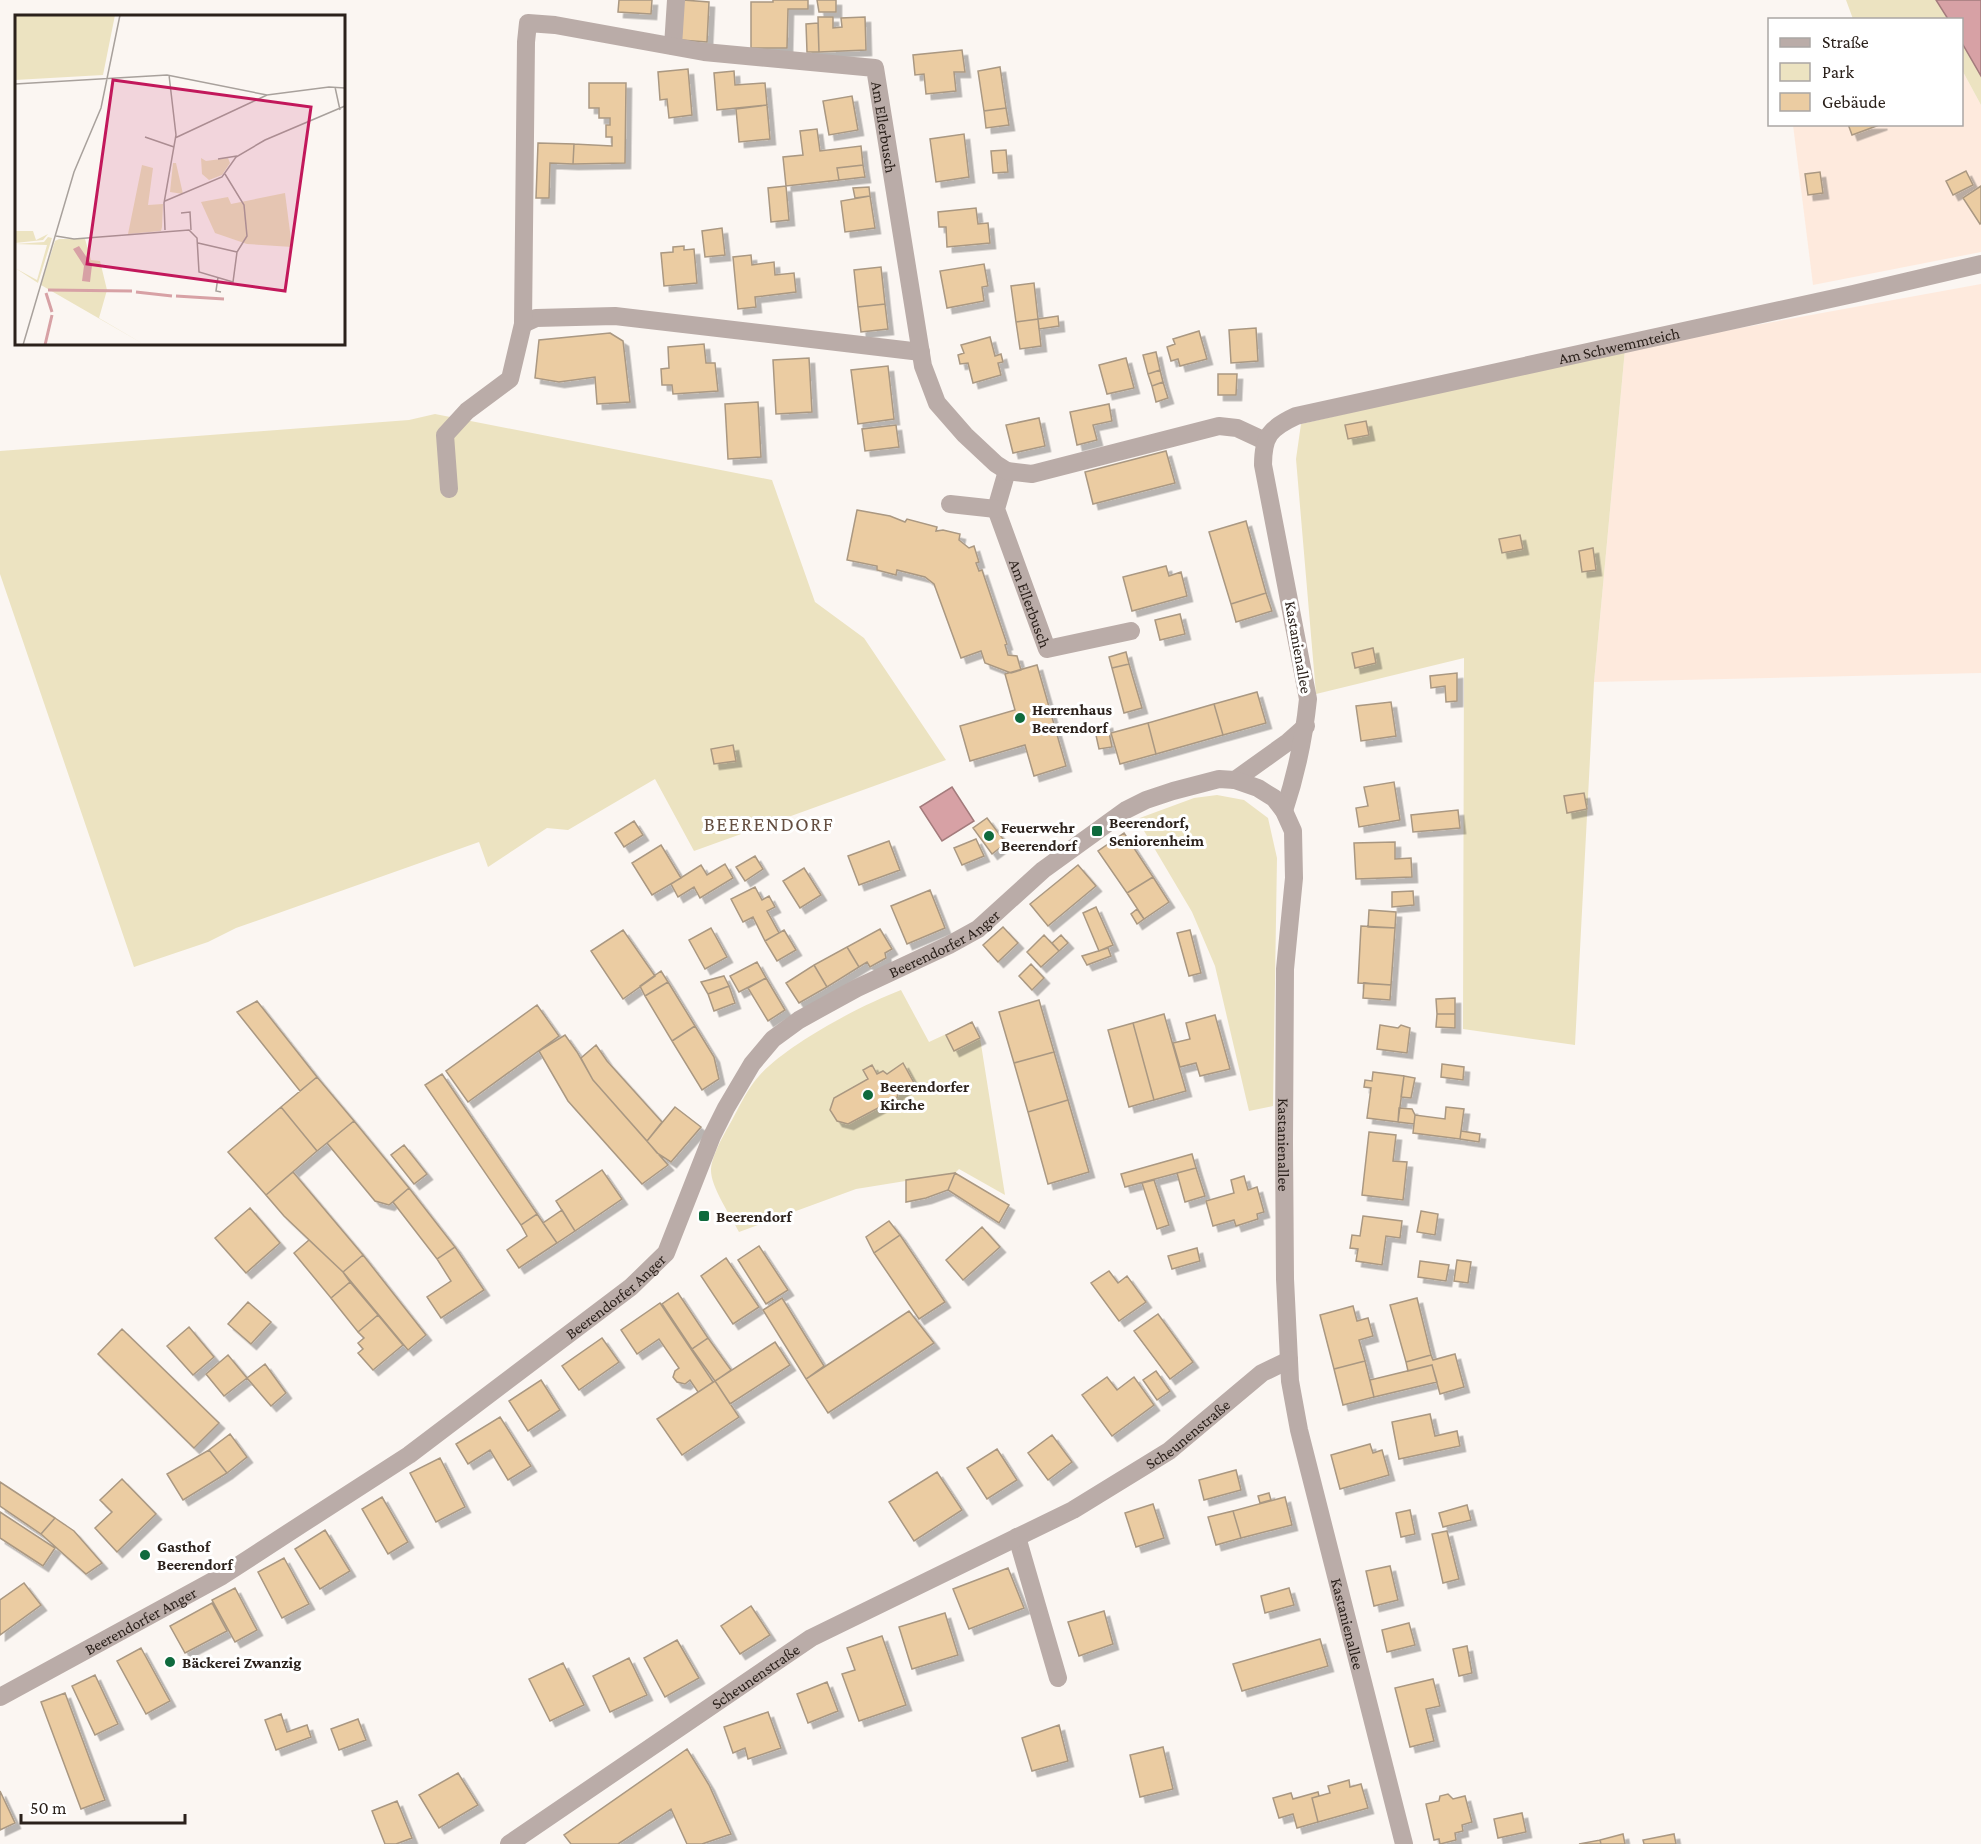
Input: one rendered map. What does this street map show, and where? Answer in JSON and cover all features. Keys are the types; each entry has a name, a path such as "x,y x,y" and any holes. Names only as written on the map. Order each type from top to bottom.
{"street":[{"path":"673,46 676,0"},
{"name":"Am Ellerbusch","path":"449,489 445,435 467,411 510,380 523,324 528,22 704,52 875,68 923,366 937,403 965,435 996,464 1008,471"},
{"name":"Am Schwemmteich","path":"1265,441 1278,424 1296,416 1981,264"},
{"path":"523,324 536,318 615,316 921,352"},
{"path":"950,504 996,509 1008,471 1032,474 1219,426 1237,428 1265,441"},
{"name":"Kastanienallee","path":"1265,441 1263,465 1308,699 1306,726 1294,782 1284,812 1293,831 1294,879 1285,969 1284,1065 1285,1279 1290,1381 1299,1430 1404,1844"},
{"name":"Am Ellerbusch","path":"996,509 1047,649 1131,631"},
{"path":"1235,780 1288,742 1306,726"},
{"name":"Beerendorfer Anger","path":"0,1697 222,1576 409,1455 631,1287 666,1253 712,1136 752,1064 773,1039 799,1020 857,988 950,945 978,929 1043,870 1126,810 1146,800 1218,779 1235,780 1258,788 1274,798 1284,812"},
{"name":"Scheunenstraße","path":"510,1844 811,1638 1073,1510 1169,1451 1262,1373 1289,1360"},
{"path":"1017,1537 1058,1678"}],"shaded area":[{"path":"1936,0 1981,0 1981,76 1963,45 1963,18 1947,18"},
{"path":"1963,72 1981,105 1981,252 1813,285 1793,126 1963,126"},
{"path":"1981,284 1981,673 1594,682 1625,349"},
{"path":"952,787 974,821 942,841 920,807"}],"green space":[{"path":"1846,0 1936,0 1947,18 1853,18"},
{"path":"1963,45 1981,76 1981,105 1963,72"},
{"path":"1625,349 1594,682 1575,1045 1463,1029 1464,658 1316,694 1296,459 1301,424"},
{"path":"435,414 772,480 815,602 864,638 946,760 694,851 655,779 568,830 547,828 488,867 479,842 236,928 208,942 134,967 0,574 0,451 409,420"},
{"path":"1217,795 1244,800 1268,818 1277,858 1273,1106 1249,1111 1215,966 1192,912 1137,819 1194,798"},
{"path":"901,990 929,1042 972,1022 980,1038 1005,1195 959,1169 955,1173 856,1189 739,1232 717,1192 711,1169 719,1145 754,1082 782,1055 801,1042 865,1006"}],"building":[{"path":"619,0 652,0 651,14 618,12"},
{"path":"683,0 709,2 707,42 681,40"},
{"path":"773,0 808,0 808,9 788,9 787,48 751,48 751,2 773,2"},
{"path":"817,0 836,0 836,12 819,12"},
{"path":"818,17 833,17 833,28 842,27 841,18 865,17 866,50 819,52"},
{"path":"818,23 819,52 807,52 806,24"},
{"path":"962,50 965,72 954,72 956,91 926,94 924,74 915,75 913,55"},
{"path":"1000,67 1006,108 984,111 978,71"},
{"path":"688,69 692,115 669,118 667,99 660,100 658,72"},
{"path":"734,71 735,85 765,83 767,105 717,110 714,73"},
{"path":"589,83 626,83 625,163 573,164 574,144 612,146 612,137 606,137 606,125 610,125 610,118 599,118 599,108 589,108"},
{"path":"852,96 858,130 829,135 823,101"},
{"path":"767,105 770,139 739,142 736,109"},
{"path":"1006,108 1009,125 986,128 984,111"},
{"path":"1849,126 1877,126 1852,135"},
{"path":"817,129 820,151 861,146 863,165 837,168 839,180 786,186 783,157 803,155 800,131"},
{"path":"964,134 969,177 936,182 930,139"},
{"path":"538,143 574,144 573,164 550,163 549,198 536,198"},
{"path":"1006,150 1008,172 993,173 991,151"},
{"path":"863,165 865,177 839,180 837,168"},
{"path":"1966,171 1973,185 1953,195 1946,181"},
{"path":"1820,172 1823,193 1808,195 1805,174"},
{"path":"786,186 789,220 771,222 768,188"},
{"path":"1981,186 1981,223 1980,224 1963,198"},
{"path":"869,187 870,196 855,198 853,188"},
{"path":"870,196 875,228 845,232 841,201"},
{"path":"976,208 978,224 988,223 990,243 947,247 946,227 939,227 938,212"},
{"path":"722,228 725,255 705,257 702,231"},
{"path":"684,246 684,250 694,249 697,283 664,286 661,253 673,252 673,247"},
{"path":"751,255 752,265 774,262 775,275 794,273 796,292 755,297 756,307 738,309 733,257"},
{"path":"984,264 988,286 982,287 984,301 947,308 940,271"},
{"path":"881,267 885,304 858,307 854,270"},
{"path":"1034,283 1038,319 1016,322 1011,286"},
{"path":"885,304 888,329 861,332 858,307"},
{"path":"1058,316 1059,326 1039,329 1038,319"},
{"path":"1038,319 1041,346 1020,349 1016,322"},
{"path":"1256,328 1258,361 1231,363 1229,330"},
{"path":"1199,331 1207,359 1180,366 1178,359 1171,361 1167,347 1175,344 1173,339"},
{"path":"610,333 623,341 630,402 597,404 595,377 559,382 535,378 539,340"},
{"path":"990,337 995,356 1001,354 1003,362 998,363 1001,375 973,383 968,363 960,364 958,355 964,353 961,345"},
{"path":"704,344 706,363 715,363 718,391 673,394 672,385 662,385 661,369 669,368 668,347"},
{"path":"1156,352 1160,370 1148,374 1143,355"},
{"path":"809,358 812,412 776,414 773,360"},
{"path":"1126,358 1134,388 1107,394 1099,365"},
{"path":"888,366 894,419 858,424 851,370"},
{"path":"1160,370 1163,382 1152,386 1148,374"},
{"path":"1218,374 1237,374 1236,395 1218,395"},
{"path":"1163,382 1168,398 1156,402 1152,386"},
{"path":"758,402 761,457 728,459 725,404"},
{"path":"1109,404 1112,421 1093,425 1097,440 1077,445 1070,412"},
{"path":"1039,418 1045,446 1013,453 1006,425"},
{"path":"1366,421 1369,435 1348,439 1345,425"},
{"path":"896,425 899,447 865,451 862,429"},
{"path":"1166,451 1175,483 1093,504 1085,472"},
{"path":"857,510 890,516 905,522 907,519 937,527 936,531 943,530 960,534 959,540 969,548 974,546 979,562 976,563 979,571 982,570 1007,644 1005,645 1008,655 1017,656 1021,670 1011,673 985,663 981,651 961,658 934,584 925,577 897,570 896,575 877,570 877,566 847,560"},
{"path":"1246,521 1266,593 1231,604 1209,532"},
{"path":"1520,535 1523,549 1502,553 1499,539"},
{"path":"1593,548 1596,570 1582,572 1579,551"},
{"path":"1166,566 1169,576 1181,572 1187,596 1132,611 1123,577"},
{"path":"1266,593 1272,611 1236,622 1231,604"},
{"path":"1180,614 1185,634 1160,640 1155,620"},
{"path":"1373,648 1376,663 1355,668 1352,653"},
{"path":"1126,652 1129,664 1112,668 1109,657"},
{"path":"1129,664 1142,708 1124,713 1112,668"},
{"name":"Herrenhaus Beerendorf","path":"1037,665 1066,766 1034,776 1025,745 970,761 960,726 1015,710 1005,674"},
{"path":"1457,673 1457,701 1446,702 1445,686 1431,688 1430,676"},
{"path":"1257,692 1266,723 1223,735 1214,704"},
{"path":"1391,702 1396,736 1361,741 1356,706"},
{"path":"1214,704 1223,735 1156,754 1148,723"},
{"path":"1107,723 1112,747 1099,749 1094,726"},
{"path":"1148,723 1156,754 1120,764 1111,733"},
{"path":"733,745 736,761 714,764 711,749"},
{"path":"1394,782 1400,820 1359,827 1356,808 1368,806 1364,787"},
{"path":"1584,793 1587,809 1567,813 1564,796"},
{"path":"1458,810 1460,828 1413,832 1411,815"},
{"name":"Feuerwehr Beerendorf","path":"987,818 1006,843 992,854 973,828"},
{"path":"634,821 643,835 624,847 615,833"},
{"path":"1124,833 1153,877 1127,893 1098,851"},
{"path":"976,839 984,856 962,865 954,848"},
{"path":"889,841 900,870 859,885 848,856"},
{"path":"1395,842 1395,859 1411,858 1412,877 1356,879 1354,843"},
{"path":"661,845 681,878 652,895 632,863"},
{"path":"755,856 763,869 745,881 736,867"},
{"path":"725,864 733,878 700,898 694,887 678,897 671,884 701,865 707,875"},
{"path":"1078,865 1096,886 1048,926 1030,904"},
{"path":"804,868 821,895 800,908 783,881"},
{"path":"1153,877 1169,902 1144,919 1127,893"},
{"path":"755,887 762,900 769,896 775,907 767,911 779,933 765,941 753,917 743,922 731,899"},
{"path":"930,890 945,928 907,944 891,906"},
{"path":"1413,891 1414,905 1392,907 1392,892"},
{"path":"1096,907 1113,945 1099,951 1083,913"},
{"path":"1137,909 1144,919 1137,924 1131,914"},
{"path":"1369,910 1396,912 1395,928 1368,927"},
{"path":"1361,926 1395,928 1391,985 1358,983"},
{"path":"1003,927 1018,943 998,962 983,945"},
{"path":"711,928 727,957 705,969 689,940"},
{"path":"880,929 892,949 885,953 886,958 870,967 867,962 859,967 847,947"},
{"path":"623,930 655,976 623,999 591,951"},
{"path":"784,930 796,950 777,961 765,941"},
{"path":"1190,930 1201,973 1189,976 1177,933"},
{"path":"1044,935 1059,951 1041,967 1027,952"},
{"path":"1061,935 1068,943 1059,951 1052,943"},
{"path":"847,947 859,967 827,987 814,965"},
{"path":"1108,948 1111,956 1087,965 1082,956"},
{"path":"757,962 766,978 739,992 730,976"},
{"path":"1031,964 1044,978 1032,990 1019,976"},
{"path":"814,965 827,987 799,1003 786,983"},
{"path":"661,971 668,982 645,996 640,986"},
{"path":"724,976 729,986 708,994 701,982"},
{"path":"766,978 785,1010 768,1021 748,988"},
{"path":"668,982 695,1026 672,1041 645,996"},
{"path":"1364,983 1391,985 1390,1000 1363,998"},
{"path":"729,986 735,1003 714,1011 708,994"},
{"path":"1455,998 1455,1014 1437,1014 1436,999"},
{"path":"1039,1000 1054,1052 1014,1063 999,1012"},
{"path":"257,1001 317,1077 300,1091 237,1012"},
{"path":"537,1005 559,1036 468,1102 446,1071"},
{"path":"1164,1014 1186,1091 1154,1100 1133,1023"},
{"path":"1437,1014 1455,1014 1455,1028 1436,1027"},
{"path":"1215,1015 1230,1069 1200,1076 1196,1063 1180,1067 1173,1043 1190,1039 1186,1023"},
{"path":"972,1022 980,1038 954,1051 946,1035"},
{"path":"1133,1023 1154,1100 1129,1107 1108,1030"},
{"path":"1380,1025 1398,1028 1401,1025 1410,1028 1407,1053 1377,1049"},
{"path":"695,1026 714,1057 719,1079 702,1090 672,1041"},
{"path":"565,1035 593,1080 668,1165 642,1184 568,1101 539,1051"},
{"path":"596,1045 607,1061 662,1122 647,1141 593,1080 581,1058"},
{"path":"1054,1052 1068,1100 1028,1112 1014,1063"},
{"name":"Beerendorfer Kirche","path":"903,1063 914,1083 898,1093 897,1098 848,1124 837,1121 830,1110 834,1098 868,1079 863,1070 872,1065 877,1074 883,1071 887,1074"},
{"path":"1442,1064 1464,1067 1463,1080 1441,1077"},
{"path":"1373,1072 1404,1076 1398,1122 1367,1118 1371,1088 1364,1087 1365,1080 1372,1081"},
{"path":"442,1074 537,1214 521,1225 425,1085"},
{"path":"1404,1076 1415,1078 1411,1098 1401,1097"},
{"path":"317,1077 354,1121 317,1151 281,1107"},
{"path":"1068,1100 1089,1172 1048,1184 1028,1112"},
{"path":"281,1107 317,1151 266,1195 228,1152"},
{"path":"675,1107 701,1127 671,1162 657,1153 647,1141"},
{"path":"1446,1107 1464,1109 1460,1139 1413,1133 1415,1115 1445,1119"},
{"path":"1399,1108 1412,1109 1415,1115 1414,1124 1398,1122"},
{"path":"354,1121 409,1188 389,1205 375,1201 327,1143"},
{"path":"1461,1131 1480,1134 1479,1142 1460,1139"},
{"path":"1369,1132 1396,1135 1393,1161 1407,1162 1403,1200 1362,1195"},
{"path":"404,1145 427,1174 414,1184 391,1155"},
{"path":"1192,1154 1196,1168 1125,1187 1121,1174"},
{"path":"1196,1168 1205,1196 1185,1202 1177,1173"},
{"path":"602,1170 622,1199 575,1231 556,1201"},
{"path":"293,1172 363,1255 343,1272 284,1216 266,1195"},
{"path":"955,1173 948,1190 906,1202 906,1180"},
{"path":"955,1173 1009,1205 999,1223 948,1190"},
{"path":"1244,1176 1248,1190 1257,1187 1264,1212 1257,1214 1258,1219 1236,1226 1234,1220 1213,1226 1206,1201 1234,1193 1231,1180"},
{"path":"1154,1180 1169,1225 1157,1229 1142,1183"},
{"path":"409,1188 455,1247 437,1259 393,1202"},
{"path":"250,1208 280,1243 246,1273 215,1238"},
{"path":"562,1210 575,1231 557,1243 543,1223"},
{"path":"1421,1211 1438,1214 1435,1235 1417,1232"},
{"path":"537,1214 557,1243 519,1268 507,1250 527,1236 521,1225"},
{"path":"1363,1216 1402,1221 1400,1238 1386,1236 1382,1265 1356,1261 1358,1249 1350,1248 1352,1235 1360,1236"},
{"path":"889,1221 900,1235 874,1253 866,1237"},
{"path":"982,1227 1000,1247 963,1280 946,1260"},
{"path":"900,1235 945,1302 919,1319 874,1253"},
{"path":"309,1240 343,1272 350,1282 331,1298 294,1253"},
{"path":"759,1246 788,1290 766,1304 738,1260"},
{"path":"455,1247 484,1290 441,1318 427,1297 451,1281 437,1259"},
{"path":"1197,1248 1200,1261 1172,1269 1168,1256"},
{"path":"363,1255 426,1335 408,1350 343,1272"},
{"path":"726,1258 759,1307 733,1324 701,1276"},
{"path":"1457,1260 1471,1262 1468,1283 1454,1281"},
{"path":"1420,1261 1449,1265 1446,1281 1418,1277"},
{"path":"1109,1271 1118,1283 1127,1276 1146,1302 1119,1321 1091,1283"},
{"path":"350,1282 378,1315 358,1332 331,1298"},
{"path":"678,1293 708,1338 692,1349 662,1304"},
{"path":"782,1298 824,1366 806,1379 763,1310"},
{"path":"1417,1298 1431,1355 1406,1362 1390,1305"},
{"path":"248,1302 271,1322 251,1344 228,1324"},
{"path":"660,1303 713,1382 698,1392 690,1380 685,1384 677,1382 673,1377 679,1368 659,1339 637,1354 621,1330"},
{"path":"1353,1306 1357,1321 1368,1318 1373,1336 1359,1340 1365,1361 1334,1369 1320,1315"},
{"path":"909,1311 934,1343 828,1413 806,1379"},
{"path":"1158,1314 1193,1362 1170,1379 1134,1331"},
{"path":"378,1315 403,1345 373,1370 358,1353 363,1349 358,1343 364,1338 358,1332"},
{"path":"189,1327 214,1357 193,1375 167,1346"},
{"path":"122,1329 219,1423 194,1448 98,1354"},
{"path":"602,1338 619,1362 579,1390 562,1366"},
{"path":"708,1338 731,1370 715,1381 692,1349"},
{"path":"775,1342 790,1365 730,1404 715,1381"},
{"path":"1455,1354 1464,1387 1440,1394 1432,1365 1408,1371 1406,1362 1431,1355 1433,1360"},
{"path":"228,1355 247,1378 224,1396 206,1374"},
{"path":"1365,1361 1374,1397 1343,1405 1334,1369"},
{"path":"265,1364 286,1393 271,1406 247,1378"},
{"path":"1432,1365 1437,1382 1374,1397 1370,1380"},
{"path":"1156,1371 1170,1391 1157,1400 1143,1380"},
{"path":"1107,1377 1117,1390 1134,1377 1154,1405 1112,1436 1082,1395"},
{"path":"541,1380 560,1410 528,1431 509,1401"},
{"path":"715,1381 739,1417 682,1455 657,1419"},
{"path":"1430,1414 1435,1436 1457,1431 1460,1446 1399,1459 1392,1422"},
{"path":"500,1417 531,1466 508,1480 490,1450 468,1464 456,1444"},
{"path":"230,1434 247,1457 227,1473 209,1450"},
{"path":"1052,1435 1072,1462 1048,1480 1028,1453"},
{"path":"1370,1444 1373,1453 1382,1450 1389,1475 1340,1489 1331,1455"},
{"path":"997,1449 1017,1480 987,1499 967,1468"},
{"path":"209,1450 227,1473 183,1500 167,1474"},
{"path":"440,1458 465,1507 436,1522 410,1473"},
{"path":"1236,1470 1241,1490 1204,1500 1199,1480"},
{"path":"937,1472 962,1510 914,1541 889,1502"},
{"path":"122,1479 156,1514 117,1552 95,1528 112,1512 100,1500"},
{"path":"0,1482 55,1518 41,1534 0,1506"},
{"path":"1269,1493 1271,1500 1260,1503 1258,1496"},
{"path":"382,1497 408,1542 388,1554 362,1509"},
{"path":"1285,1497 1292,1525 1241,1538 1233,1511"},
{"path":"1153,1504 1164,1538 1136,1547 1125,1513"},
{"path":"1467,1505 1471,1520 1443,1527 1439,1513"},
{"path":"1410,1510 1415,1534 1401,1537 1396,1513"},
{"path":"1233,1511 1241,1538 1216,1545 1208,1517"},
{"path":"0,1512 55,1548 43,1566 0,1538"},
{"path":"55,1518 74,1531 102,1563 86,1574 41,1534"},
{"path":"325,1530 350,1571 320,1589 295,1549"},
{"path":"1447,1531 1459,1579 1443,1583 1432,1534"},
{"path":"284,1558 309,1604 282,1618 258,1572"},
{"path":"1390,1566 1398,1600 1374,1606 1366,1571"},
{"path":"1008,1568 1024,1608 969,1629 953,1589"},
{"path":"24,1583 41,1605 0,1635 0,1600"},
{"path":"235,1588 257,1630 235,1642 212,1600"},
{"path":"1289,1588 1294,1605 1265,1613 1261,1596"},
{"path":"212,1603 227,1631 185,1653 170,1626"},
{"path":"751,1606 770,1635 740,1654 721,1626"},
{"path":"1104,1611 1113,1644 1079,1656 1068,1622"},
{"path":"945,1613 958,1655 912,1669 899,1627"},
{"path":"1409,1623 1415,1645 1387,1652 1382,1630"},
{"path":"882,1636 906,1705 859,1721 842,1674 855,1670 847,1648"},
{"path":"1320,1639 1328,1666 1242,1691 1233,1664"},
{"path":"677,1640 699,1678 665,1697 644,1658"},
{"path":"1467,1646 1472,1673 1459,1676 1453,1649"},
{"path":"141,1648 170,1701 146,1714 117,1661"},
{"path":"629,1658 647,1695 610,1712 593,1676"},
{"path":"563,1663 584,1705 550,1721 529,1679"},
{"path":"95,1675 118,1724 95,1735 72,1686"},
{"path":"1433,1679 1440,1706 1426,1709 1434,1741 1410,1747 1395,1688"},
{"path":"827,1682 838,1711 808,1723 797,1694"},
{"path":"65,1693 105,1800 81,1809 41,1702"},
{"path":"768,1712 781,1748 748,1759 745,1748 733,1753 724,1727"},
{"path":"281,1714 287,1732 307,1725 311,1737 276,1750 265,1720"},
{"path":"358,1719 366,1740 339,1750 331,1729"},
{"path":"1059,1725 1068,1761 1032,1771 1022,1738"},
{"path":"1163,1747 1173,1789 1140,1797 1130,1755"},
{"path":"687,1749 709,1785 731,1834 702,1844 687,1844 671,1809 618,1844 571,1844 564,1835"},
{"path":"458,1773 478,1805 439,1828 419,1795"},
{"path":"1349,1780 1350,1787 1361,1784 1368,1808 1318,1822 1312,1798 1330,1793 1328,1786"},
{"path":"0,1791 15,1823 0,1830"},
{"path":"1318,1792 1319,1796 1312,1798 1318,1822 1297,1828 1293,1814 1279,1818 1273,1798 1291,1793 1293,1799"},
{"path":"1448,1794 1453,1799 1465,1796 1472,1822 1462,1825 1463,1831 1455,1833 1456,1840 1440,1844 1439,1839 1434,1840 1426,1804 1439,1801 1440,1796"},
{"path":"397,1801 412,1838 396,1844 385,1844 372,1811"},
{"path":"1522,1813 1526,1832 1498,1838 1494,1819"},
{"path":"1623,1834 1625,1844 1601,1844 1600,1840"},
{"path":"1674,1834 1676,1844 1644,1844 1643,1840"},
{"path":"1600,1840 1601,1844 1579,1844"}],"place":[{"name":"Herrenhaus Beerendorf","path":"1020,718"},
{"name":"Beerendorf, Seniorenheim","path":"1097,831"},
{"name":"Feuerwehr Beerendorf","path":"989,836"},
{"name":"Beerendorfer Kirche","path":"868,1095"},
{"name":"Beerendorf","path":"704,1216"},
{"name":"Gasthof Beerendorf","path":"145,1555"},
{"name":"Bäckerei Zwanzig","path":"170,1662"}],"district":[{"name":"BEERENDORF","path":"769,824"}]}
